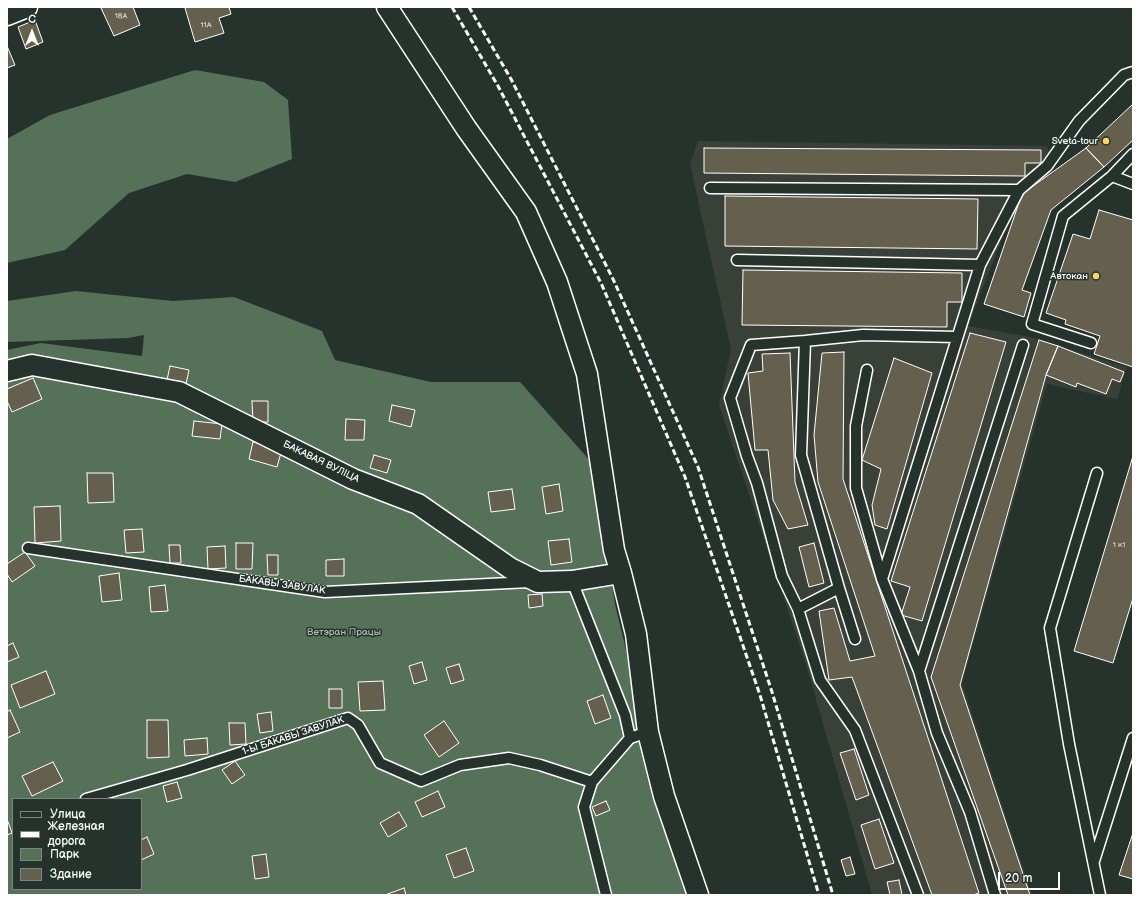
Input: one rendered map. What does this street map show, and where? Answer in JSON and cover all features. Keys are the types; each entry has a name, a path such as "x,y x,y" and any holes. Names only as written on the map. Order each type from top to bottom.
{"street":[{"path":"7,15 27,7"},
{"path":"387,7 466,128 526,212 557,282 587,374 614,550 636,634 639,735 664,796 698,895"},
{"name":"БАКАВАЯ ВУЛІЦА","path":"7,371 32,365 179,392 353,479 418,504 510,568 538,582 572,581 621,573"}],"lane":[{"path":"882,579 980,265 1019,190 1047,166 1079,121 1124,75 1133,72"},
{"path":"1091,343 1032,324 1063,216 1112,176 1133,154"},
{"path":"1112,176 1133,184"},
{"path":"710,188 1019,190"},
{"path":"737,260 980,265"},
{"path":"918,895 855,730 820,680 798,609 782,576 757,483 747,456 730,398 751,346 863,336 957,337"},
{"path":"805,341 801,455 855,639"},
{"path":"919,671 1023,345"},
{"path":"867,370 856,426 856,488 882,579 919,671 937,733 970,812 995,895"},
{"path":"1097,473 1050,628 1069,744 1100,895"},
{"name":"БАКАВЫ ЗАВУЛАК","path":"28,548 325,592 538,582"},
{"path":"572,581 625,715 639,735 592,782 584,808 606,895"},
{"path":"798,609 839,588"},
{"name":"1-Ы БАКАВЫ ЗАВУЛАК","path":"89,798 187,770 348,718 358,725 380,763 421,781 460,765 509,758 540,765 592,782"},
{"path":"1094,863 1133,738"}],"shaded area":[{"path":"698,141 1047,146 1054,169 1020,193 968,326 1030,337 1127,367 1117,399 1047,384 962,683 1032,895 872,895 805,661 719,405 731,349 690,164"}],"green space":[{"path":"195,70 264,82 288,100 292,159 235,182 187,174 129,193 65,250 7,263 7,139 50,115"},
{"name":"Ветэран Працы","path":"76,291 173,301 234,297 322,331 335,360 431,382 520,382 593,464 615,604 641,713 691,895 7,895 7,350 41,343 142,356 144,335 128,338 7,342 7,301"}],"building":[{"path":"133,7 140,25 114,36 101,8"},
{"path":"229,7 231,14 219,18 224,33 195,42 185,8"},
{"path":"35,20 43,42 26,49 18,27"},
{"path":"7,46 15,65 7,68"},
{"path":"1133,104 1133,140 1104,167 1086,148"},
{"path":"704,148 1041,150 1041,163 1025,163 1025,176 704,173"},
{"path":"1086,148 1104,167 1051,210 1022,290 1031,293 1024,317 984,304 1022,194"},
{"path":"725,196 978,199 977,249 725,246"},
{"name":"Автокан","path":"1099,210 1133,220 1133,367 1094,354 1100,336 1065,324 1066,320 1046,313 1073,234 1090,239"},
{"path":"743,270 962,273 962,302 947,302 947,327 742,325"},
{"path":"970,333 1006,342 922,621 901,615 910,587 891,581"},
{"path":"1039,340 1058,346 1046,375 960,685 1030,895 1008,895 931,677"},
{"path":"1058,346 1124,372 1120,382 1112,379 1106,394 1077,383 1076,387 1046,375"},
{"path":"844,352 843,479 979,893 973,895 932,895 852,677 829,680 819,611 834,608 850,661 875,656 818,482 814,435 822,353"},
{"path":"790,353 795,482 808,525 788,529 773,500 768,450 755,450 748,373 763,371 762,354"},
{"path":"894,358 932,373 887,529 875,525 872,505 881,469 862,460"},
{"path":"170,366 189,370 186,384 167,380"},
{"path":"33,378 42,399 12,412 7,401 7,389"},
{"path":"252,401 268,401 268,422 253,422"},
{"path":"392,405 415,410 411,427 389,421"},
{"path":"346,419 365,420 364,440 345,440"},
{"path":"194,421 222,424 220,439 192,436"},
{"path":"253,442 282,449 277,467 249,459"},
{"path":"374,455 391,460 387,473 370,468"},
{"path":"1133,456 1133,598 1113,663 1074,651"},
{"path":"87,473 113,473 114,502 88,503"},
{"path":"559,484 563,511 546,514 542,487"},
{"path":"512,489 515,509 491,512 488,492"},
{"path":"60,506 61,541 35,543 34,507"},
{"path":"142,529 144,552 126,553 124,530"},
{"path":"569,539 572,562 551,565 548,541"},
{"path":"236,543 253,543 252,569 236,569"},
{"path":"814,543 824,583 809,587 799,547"},
{"path":"169,545 180,545 181,563 170,563"},
{"path":"225,546 226,568 208,569 207,547"},
{"path":"25,552 35,566 12,582 7,574 7,564"},
{"path":"267,555 278,555 278,575 268,575"},
{"path":"344,559 344,576 326,576 326,560"},
{"path":"119,573 122,600 102,602 99,576"},
{"path":"165,585 168,611 151,612 149,587"},
{"path":"542,594 543,606 529,608 528,595"},
{"path":"13,643 19,657 7,662 7,646"},
{"path":"422,662 427,680 414,684 409,666"},
{"path":"459,664 464,680 451,684 446,668"},
{"path":"46,671 55,694 20,708 11,685"},
{"path":"383,681 385,710 360,711 358,682"},
{"path":"329,689 342,689 342,708 329,708"},
{"path":"603,695 611,718 595,724 587,701"},
{"path":"10,710 20,732 7,738 7,712"},
{"path":"271,712 273,731 260,733 257,714"},
{"path":"147,720 168,720 169,757 147,758"},
{"path":"444,721 459,743 439,757 424,735"},
{"path":"229,723 245,723 246,744 230,745"},
{"path":"207,738 208,754 185,756 184,740"},
{"path":"854,749 869,795 856,800 840,753"},
{"path":"235,761 245,775 232,784 222,770"},
{"path":"53,762 63,781 32,796 22,776"},
{"path":"177,782 182,798 167,802 163,786"},
{"path":"438,791 445,807 422,817 415,802"},
{"path":"606,801 610,810 596,816 592,807"},
{"path":"399,812 407,826 388,837 380,823"},
{"path":"7,819 12,833 7,835"},
{"path":"879,819 894,863 875,869 861,825"},
{"path":"1133,833 1133,879 1119,875"},
{"path":"147,837 154,854 142,860 142,840"},
{"path":"466,848 474,871 454,878 446,855"},
{"path":"266,854 269,877 255,879 252,856"},
{"path":"850,857 855,874 846,876 841,860"},
{"path":"899,880 902,895 890,895 887,882"},
{"path":"404,888 406,895 385,895"}],"railway":[{"path":"452,7 498,86 601,283 685,477 760,695 819,895"},
{"path":"469,7 511,79 613,279 698,467 772,692 833,895"}],"place":[{"name":"Sveta-tour","path":"1106,141"},
{"name":"Автокан","path":"1096,276"}]}
